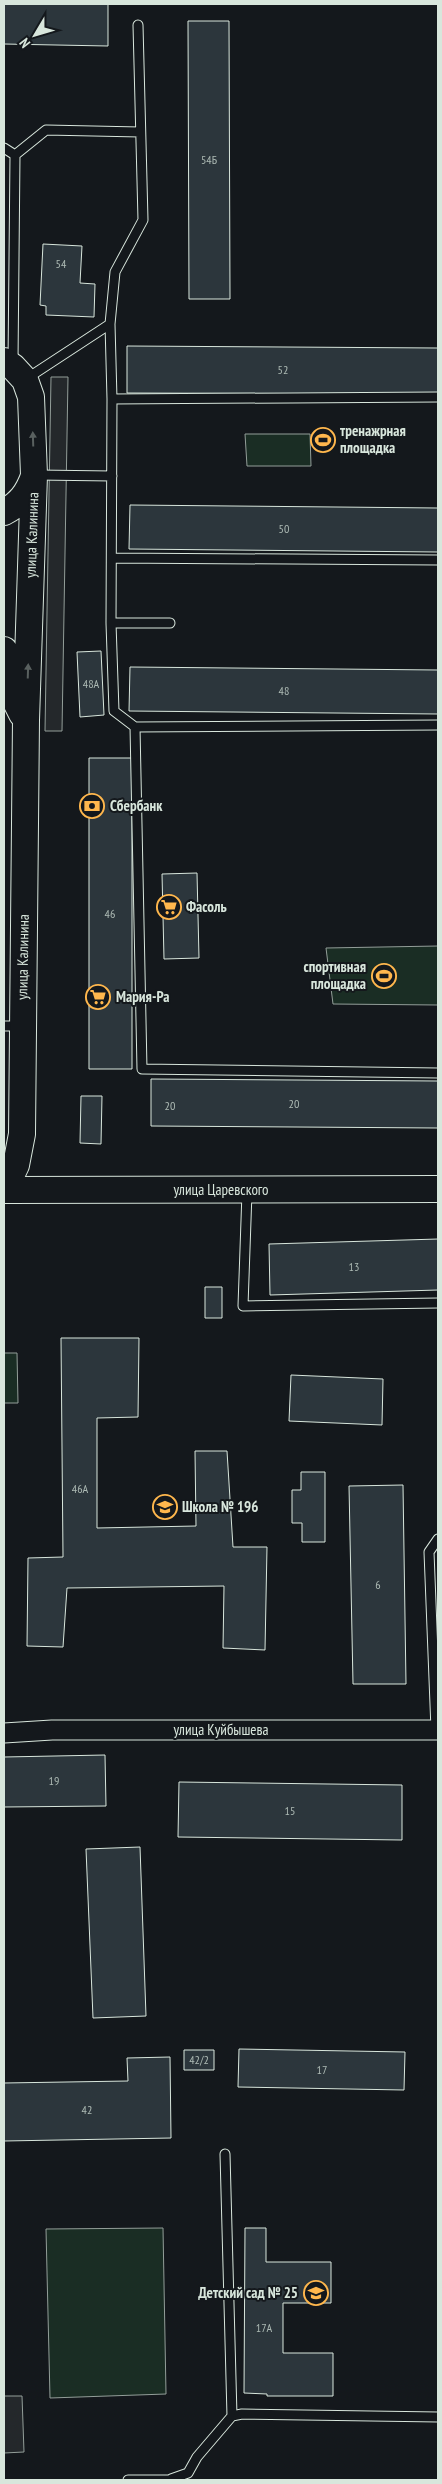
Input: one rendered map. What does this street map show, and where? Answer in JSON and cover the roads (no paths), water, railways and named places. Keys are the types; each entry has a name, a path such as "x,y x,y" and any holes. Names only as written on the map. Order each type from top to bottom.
{"main road":[{"name":"улица Калинина","path":"4,1190 16,1165 22,1134 13,1026 34,475 32,397 14,369"},
{"path":"4,512 19,503 29,490 34,475"},
{"name":"улица Калинина","path":"4,650 11,692 26,720"},
{"name":"улица Царевского","path":"4,1190 438,1189"}],"street":[{"name":"улица Куйбышева","path":"4,1733 52,1730 437,1730"}],"lane":[{"path":"138,25 143,220 114,272 110,324 114,711 135,727 438,725"},
{"path":"110,324 14,369 16,155 46,130 140,132"},
{"path":"4,148 16,155"},
{"path":"112,399 438,397"},
{"path":"34,475 112,476"},
{"path":"112,558 438,560"},
{"path":"112,623 170,623"},
{"path":"135,727 142,1069 438,1073"},
{"path":"247,1190 243,1306 438,1303"},
{"path":"437,1730 435,1604 429,1552 438,1539"},
{"path":"225,2154 232,2416"},
{"path":"128,2480 171,2480 188,2473 198,2457 232,2416 242,2414 438,2417"}],"place":[{"name":"тренажрная площадка","path":"323,440"},
{"name":"Сбербанк","path":"92,806"},
{"name":"Фасоль","path":"169,907"},
{"name":"спортивная площадка","path":"384,976"},
{"name":"Мария-Ра","path":"98,997"},
{"name":"Школа № 196","path":"165,1507"},
{"name":"Детский сад № 25","path":"316,2293"}]}
